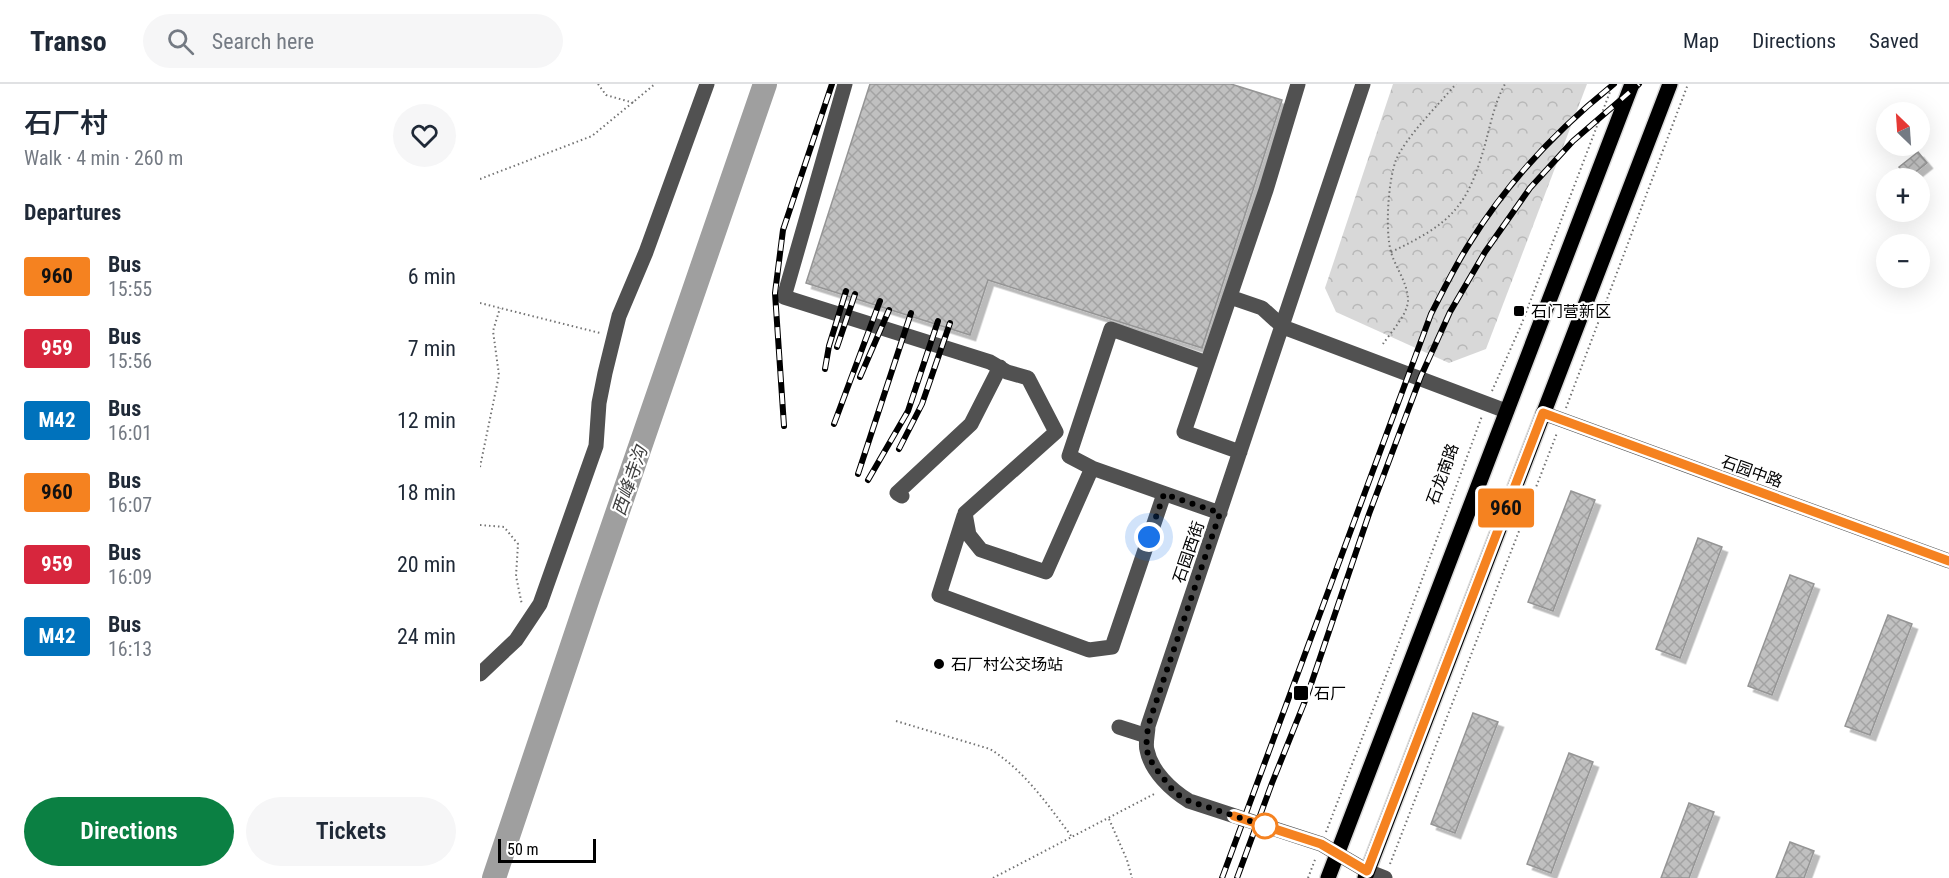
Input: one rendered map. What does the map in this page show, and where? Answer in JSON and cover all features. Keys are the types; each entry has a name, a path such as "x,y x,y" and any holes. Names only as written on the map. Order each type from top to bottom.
{"main road":[{"path":"1328,878 1632,84"},
{"path":"1366,874 1670,84"}],"street":[{"path":"480,675 516,640 540,604 596,446 599,404 619,316 646,252 707,84"},
{"path":"845,84 784,297 990,362 1028,378 1056,432 965,513 939,595 1089,650 1112,647 1164,494"},
{"path":"1240,452 1184,432 1266,190 1298,84"},
{"name":"石园西街","path":"1364,84 1148,726 1146,749 1153,765 1169,786 1175,793 1189,801 1321,844 1366,874 1385,878"},
{"path":"1230,297 1262,308 1283,327 1506,411"},
{"path":"1207,363 1111,329 1069,456 1092,468 1220,513"},
{"path":"902,496 897,493 971,424 999,367"},
{"name":"石园中路","path":"1543,413 1949,561"},
{"path":"965,513 969,535 981,550 1046,572 1092,468"},
{"path":"1119,727 1148,736"}],"path":[{"path":"598,84 606,95 634,103"},
{"path":"480,179 592,136 655,84"},
{"path":"1383,344 1408,302 1391,252 1387,221 1395,161 1404,146 1456,84"},
{"path":"1391,252 1422,238 1446,222 1459,207 1471,186 1498,99 1505,84"},
{"name":"石龙南路","path":"1308,878 1400,642 1486,404 1522,323 1613,84"},
{"path":"1385,878 1562,421 1688,84"},
{"path":"480,303 614,336"},
{"path":"480,467 499,375 493,331 500,308"},
{"path":"480,525 504,527 518,544 516,576 526,626"},
{"path":"896,721 990,749 1003,757 1022,774 1072,837"},
{"path":"993,878 1169,786"},
{"path":"1108,819 1127,860 1132,878"}],"green space":[{"path":"1393,84 1587,84 1486,349 1449,363 1336,312 1325,288"}],"building":[{"path":"870,84 1231,84 1282,100 1202,348 988,280 970,335 806,283"},
{"path":"1913,156 1921,156 1927,163 1921,168 1899,167"},
{"path":"1571,491 1595,500 1553,611 1528,602"},
{"path":"1698,538 1722,547 1680,658 1656,649"},
{"path":"1790,575 1814,584 1772,695 1748,686"},
{"path":"1888,615 1912,624 1870,735 1845,726"},
{"path":"1473,713 1498,722 1455,833 1431,824"},
{"path":"1569,753 1593,762 1551,873 1527,864"},
{"path":"1689,803 1714,812 1689,878 1661,878"},
{"path":"1790,842 1814,851 1804,878 1776,878"}],"waterway":[{"name":"西峰寺沟","path":"494,878 765,84"}],"railway":[{"path":"784,426 775,293 783,230 832,84"},
{"path":"1222,878 1431,314 1466,250 1518,176 1554,137 1614,84"},
{"path":"1237,878 1307,696 1369,514 1421,376 1450,312 1485,252 1530,188 1573,141 1639,84"},
{"path":"825,369 829,346 846,291"},
{"path":"837,347 855,294"},
{"path":"834,424 880,301"},
{"path":"860,377 889,310"},
{"path":"858,474 911,313"},
{"path":"868,480 908,411 938,321"},
{"path":"899,449 922,404 950,323"}],"bus line":[{"name":"960","path":"1234,816 1321,844 1367,871 1543,413 1949,561"}],"place":[{"name":"石门营新区","path":"1519,311"},
{"name":"石厂村公交场站","path":"939,664"},
{"name":"石厂","path":"1301,693"}],"route":[{"path":"1149,537 1164,494 1220,513 1148,726 1146,749 1153,765 1175,793 1189,801 1265,826"}]}
